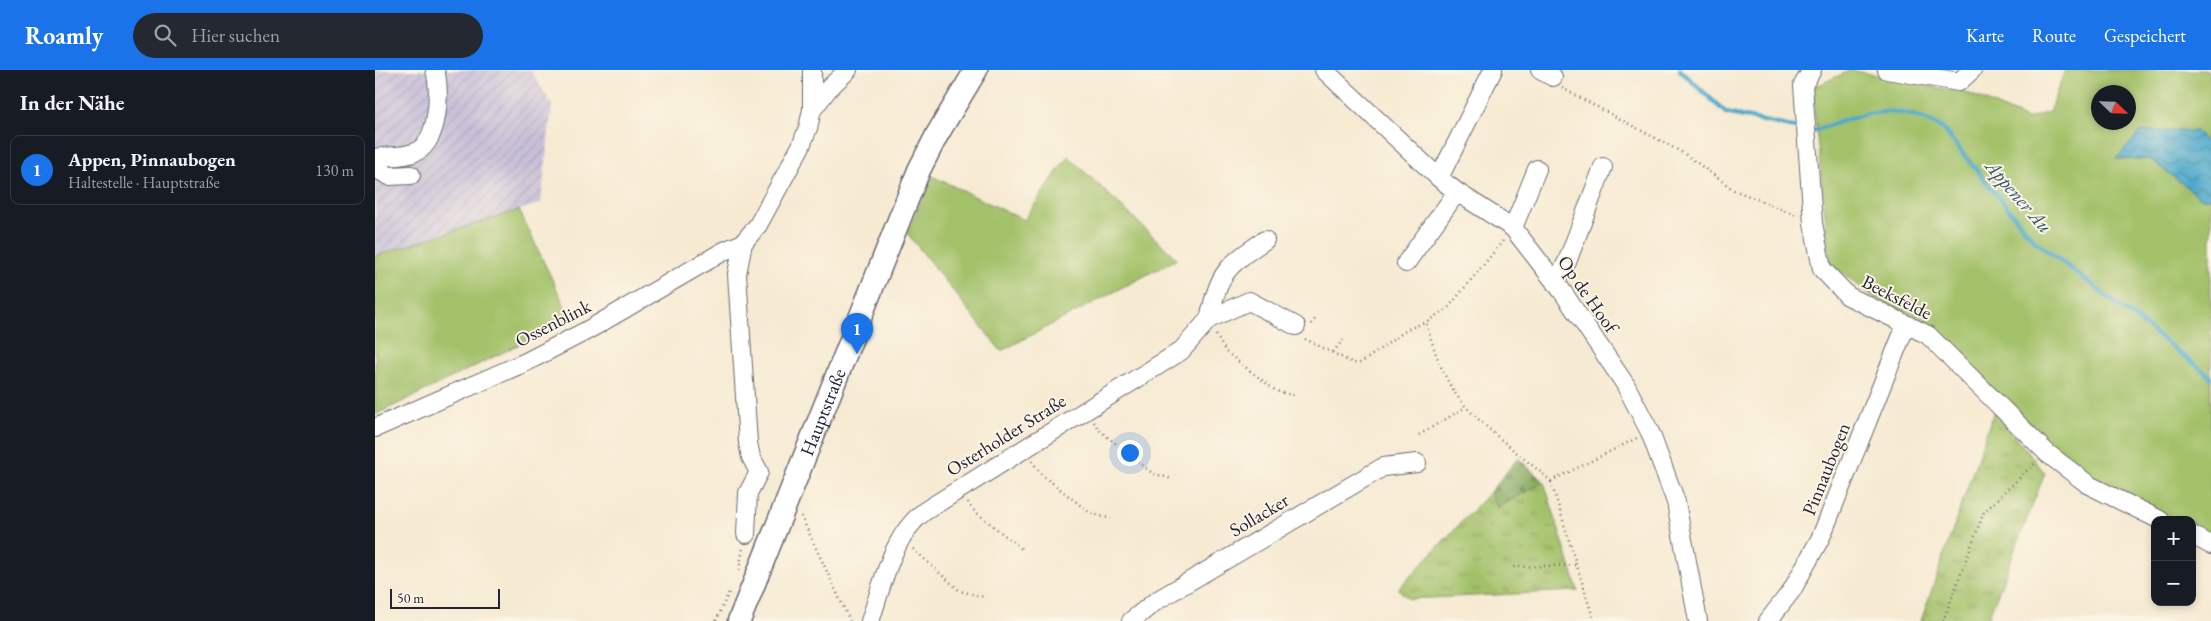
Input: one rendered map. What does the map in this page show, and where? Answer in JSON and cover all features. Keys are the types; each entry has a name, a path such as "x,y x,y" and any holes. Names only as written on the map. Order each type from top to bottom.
{"main road":[{"name":"Hauptstraße","path":"739,621 906,202 938,133 976,70"}],"street":[{"path":"375,158 414,153 426,145 437,121 435,70"},
{"name":"Ossenblink","path":"375,428 526,362 588,330 724,251 743,243 758,225 801,146 812,110 812,70"},
{"path":"812,110 829,88 848,70"},
{"path":"1439,178 1493,70"},
{"name":"Beeksfelde","path":"1812,70 1803,85 1813,222 1822,269 1848,296 1927,335 2047,453 2089,485 2152,516"},
{"path":"1887,70 1959,82 1972,70"},
{"name":"Op de Hoof","path":"1332,73 1439,178 1457,192 1513,228 1555,283 1625,384 1650,432 1676,502 1698,621"},
{"path":"1555,283 1567,262 1603,167"},
{"path":"375,168 389,176 411,175"},
{"path":"1513,228 1537,169"},
{"path":"1406,263 1457,192"},
{"path":"1212,327 1217,287 1227,269 1235,260 1265,240"},
{"name":"Ossenblink","path":"743,243 737,274 747,423 751,457 759,472 748,493 746,534"},
{"path":"1212,327 1249,301 1299,332"},
{"name":"Pinnaubogen","path":"1768,621 1792,590 1821,537 1906,325"},
{"name":"Osterholder Straße","path":"870,621 901,538 915,518 1181,350 1212,327"},
{"name":"Sollacker","path":"1131,621 1156,601 1383,466 1417,463"},
{"path":"2196,537 2211,545"}],"path":[{"path":"1546,74 1564,91 1685,154 1734,190 1813,222"},
{"path":"1299,332 1353,363 1361,363 1408,329 1425,322 1448,308 1513,228"},
{"path":"1425,322 1434,351 1451,384 1466,407 1551,481 1594,621"},
{"path":"1212,327 1225,352 1276,391 1295,396"},
{"path":"1333,352 1343,340"},
{"path":"1419,435 1466,407"},
{"path":"1090,416 1099,430 1152,473 1172,479"},
{"path":"1551,481 1650,432"},
{"path":"1943,621 1985,512 2047,453"},
{"path":"1029,455 1041,474 1090,513 1111,519"},
{"path":"964,496 972,510 1023,550"},
{"path":"800,515 850,621"},
{"path":"738,576 746,534"},
{"path":"907,544 960,591 984,598"},
{"path":"1514,567 1576,565"}],"shaded area":[{"path":"375,70 531,70 552,105 541,203 375,256"}],"green space":[{"path":"1851,70 1970,94 2027,119 2049,112 2065,70 2206,70 2211,76 2211,146 2196,131 2117,159 2150,159 2201,198 2211,198 2211,537 2196,530 2196,516 2168,516 2094,479 2052,448 1920,318 1874,298 1830,263 1812,88"},
{"path":"1068,156 1177,259 1001,351 907,233 932,176 1024,220"},
{"path":"519,210 571,319 375,415 375,256"},
{"path":"1994,411 2045,473 1987,621 1921,621"},
{"path":"1518,458 1544,482 1497,508 1490,492"},
{"path":"1544,482 1578,591 1409,599 1398,589 1490,492 1497,508"}],"water":[{"path":"2141,131 2196,131 2211,146 2211,198 2201,198 2150,159 2116,159"}],"waterway":[{"name":"Appener Au","path":"1680,70 1726,113 1801,129"},
{"name":"Appener Au","path":"1813,131 1862,115 1893,112 1924,119 1942,128 2034,240 2211,377"}],"place":[{"name":"Appen, Pinnaubogen","path":"857,354"}]}
